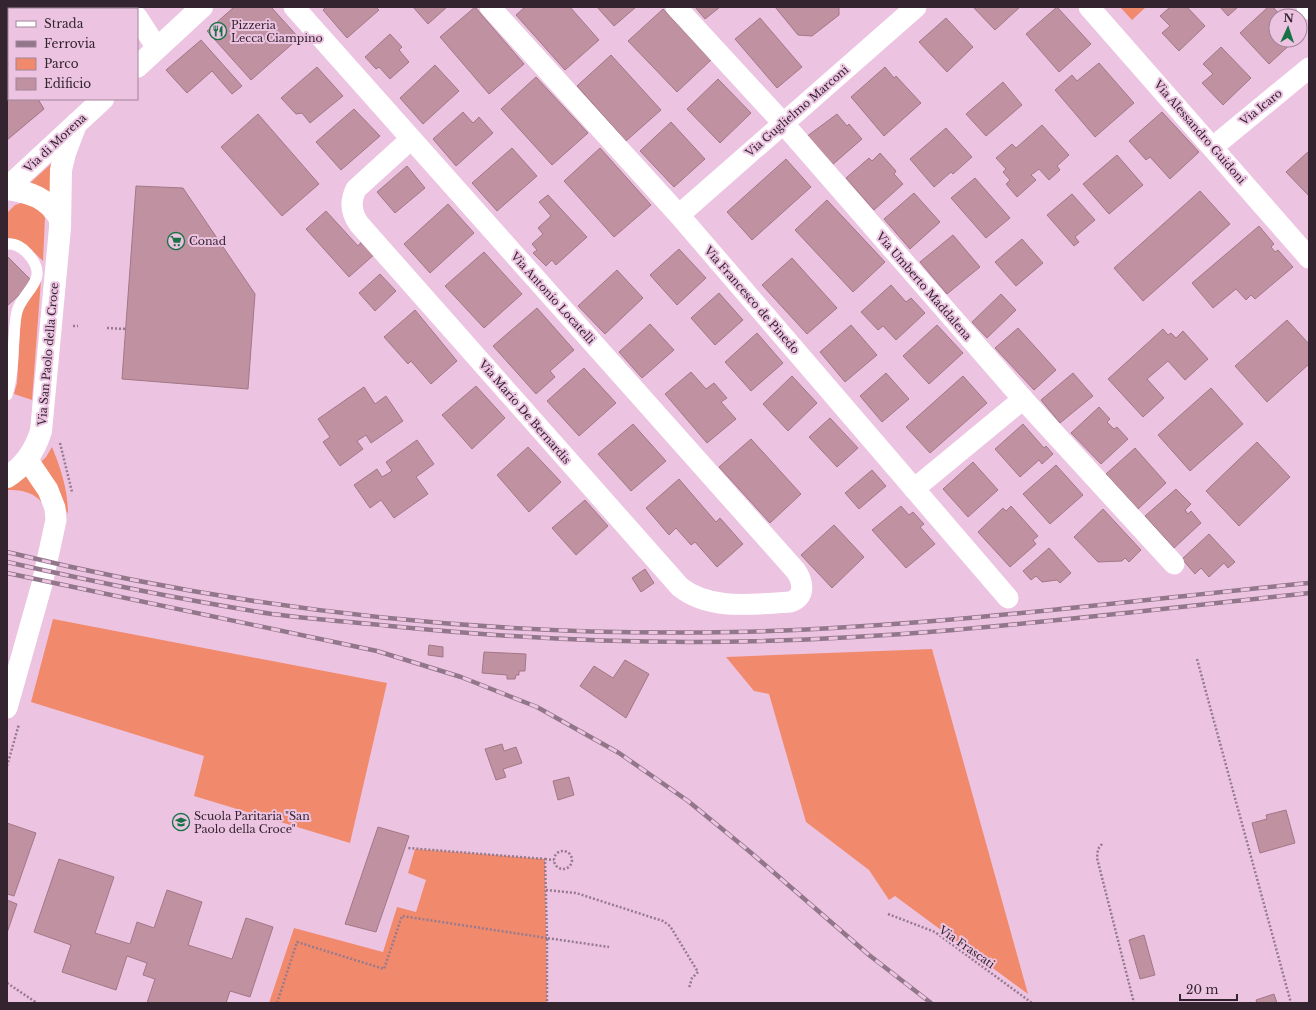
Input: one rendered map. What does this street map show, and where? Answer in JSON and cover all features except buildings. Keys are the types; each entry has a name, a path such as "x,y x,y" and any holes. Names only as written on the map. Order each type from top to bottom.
{"street":[{"path":"138,66 202,7"},
{"name":"Via Antonio Locatelli","path":"294,7 796,571 801,580 801,593"},
{"name":"Via Francesco de Pinedo","path":"490,7 679,215 1008,598"},
{"name":"Via Umberto Maddalena","path":"676,7 783,123 1023,399 1174,564"},
{"name":"Via Guglielmo Marconi","path":"679,215 916,7"},
{"name":"Via Alessandro Guidoni","path":"1089,7 1309,258"},
{"path":"138,19 157,48"},
{"name":"Via Icaro","path":"1213,147 1309,68"},
{"name":"Via di Morena","path":"7,188 102,100"},
{"name":"Via San Paolo della Croce","path":"7,477 28,459 36,444 43,418 60,219 62,163 76,124"},
{"name":"Via Mario De Bernardis","path":"411,139 356,189 352,198 352,209 359,224 680,587 697,598 722,603 790,602 797,599 801,593"},
{"path":"7,188 23,191 42,198 52,206 60,219"},
{"path":"914,489 1023,399"},
{"path":"7,708 54,534 56,520 52,498 28,459"}],"lane":[{"path":"7,244 12,243 23,248 34,260 37,273 35,286 19,304 16,315 12,380 7,395"}],"path":[{"path":"73,326 78,326"},
{"path":"107,328 126,329"},
{"path":"1197,659 1291,1003"},
{"path":"1102,844 1097,858 1134,1003"},
{"path":"408,848 554,860"},
{"path":"564,851 571,856 572,862 569,867 561,869 556,865 554,860 559,852 564,851"},
{"path":"545,859 548,1001"},
{"path":"546,890 576,893 663,921 670,926 698,972 692,978 689,988"},
{"name":"Via Frascati","path":"888,914 935,932 1032,1003"},
{"path":"277,1003 297,942 384,970 402,916 609,947"},
{"path":"7,983 37,1003"}],"green space":[{"path":"1120,7 1146,7 1132,20"},
{"path":"51,164 52,195 30,183"},
{"path":"24,202 37,207 45,218 43,261 23,243 18,240 7,238 7,213 15,205"},
{"path":"41,280 32,400 14,394 17,383 21,313 25,303"},
{"path":"52,447 67,496 68,514 50,480 38,465 46,457"},
{"path":"28,472 44,505 36,497 28,493 7,490 7,486"},
{"path":"53,619 387,683 350,843 194,796 204,756 31,702"},
{"path":"932,649 1028,994 895,896 889,900 869,870 806,822 769,694 754,691 726,657"},
{"path":"415,849 545,859 547,1003 269,1003 294,928 383,952 397,907 416,912 426,880 408,873"}],"railway":[{"path":"7,552 186,590 276,604 367,616 549,630 641,632 804,630 949,620 1309,583"},
{"path":"7,562 73,577 205,603 272,614 465,633 616,641 769,641 924,632 1001,626 1309,593"},
{"path":"7,573 377,651 461,677 537,707 619,753 688,801 749,851 869,955 931,1003"}],"place":[{"name":"Pizzeria Lecca Ciampino","path":"218,31"},
{"name":"Conad","path":"176,241"},
{"name":"Scuola Paritaria \"San Paolo della Croce\"","path":"181,822"}]}
